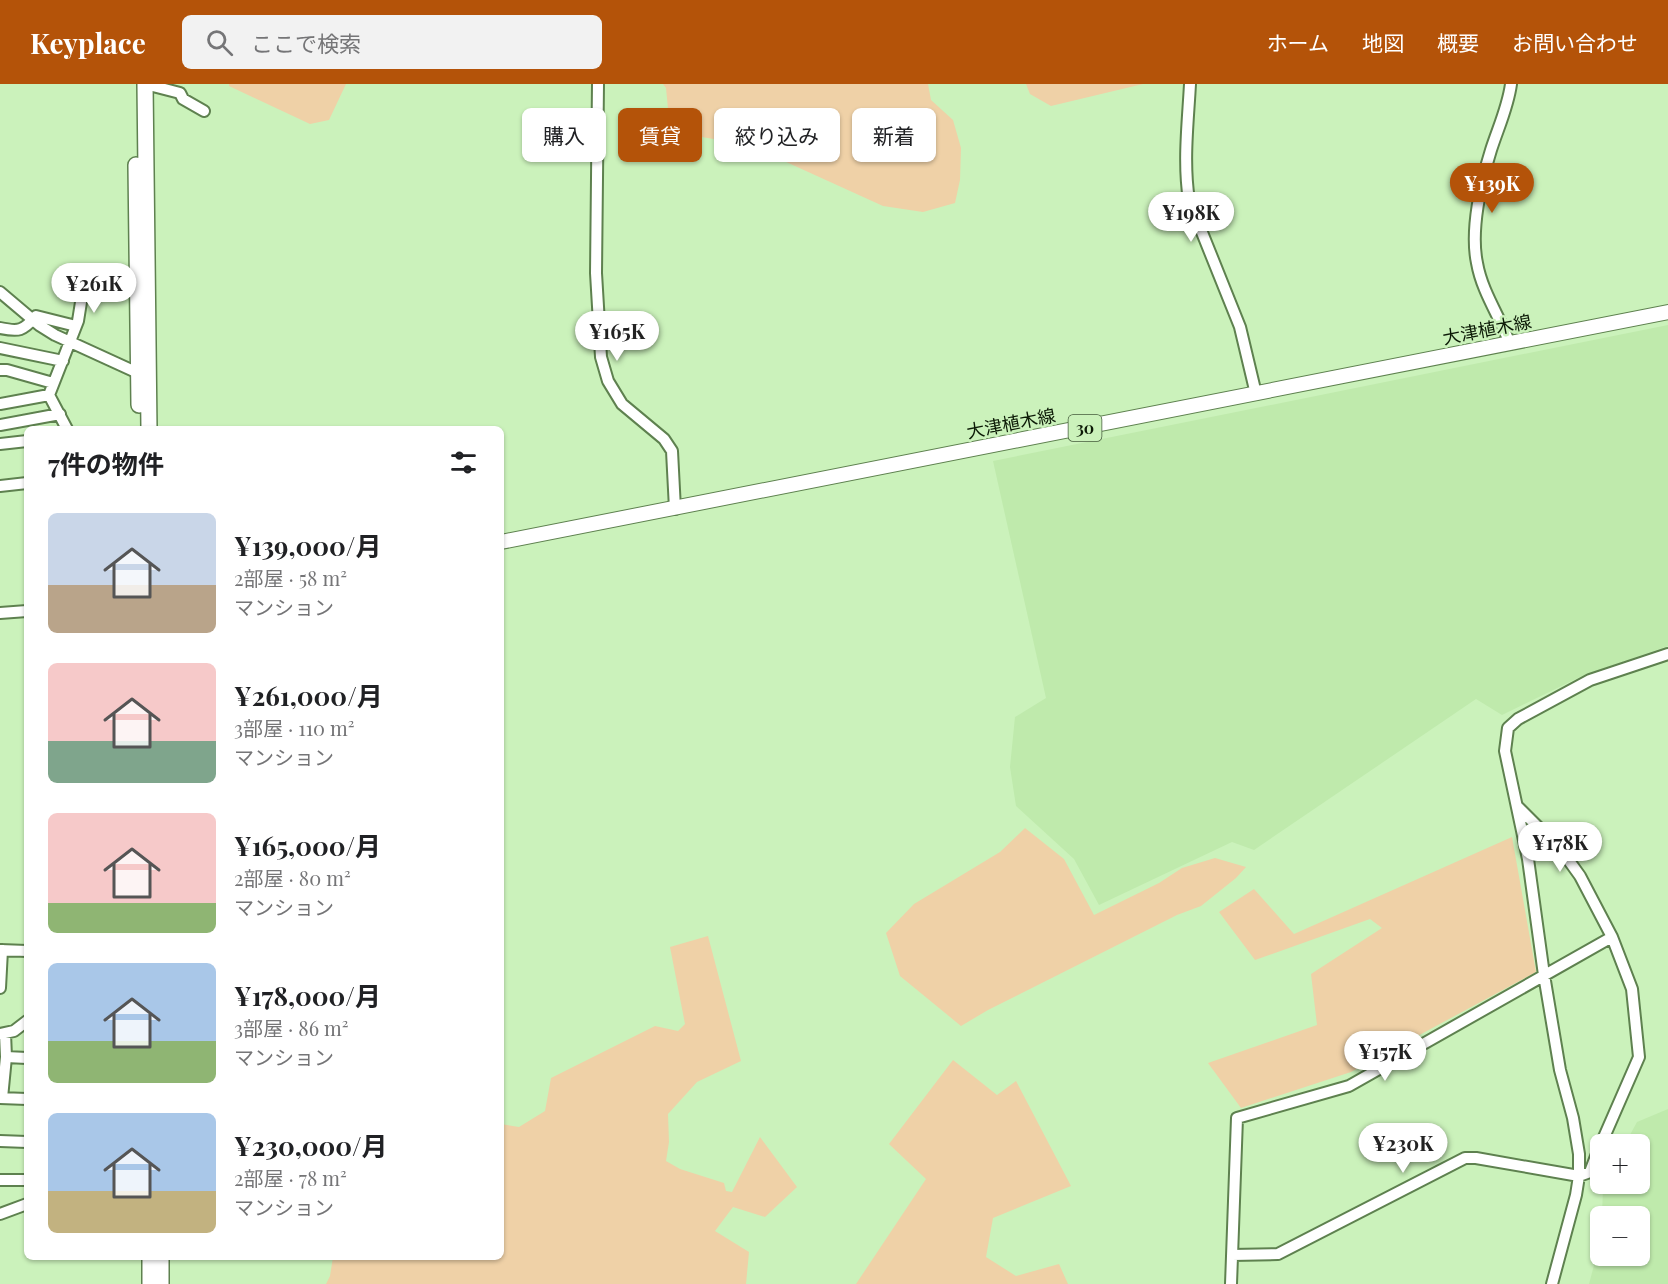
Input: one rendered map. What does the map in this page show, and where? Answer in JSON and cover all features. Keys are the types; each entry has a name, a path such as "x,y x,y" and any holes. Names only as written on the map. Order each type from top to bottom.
{"highway":[{"path":"135,84 144,374 149,426"},
{"path":"139,426 144,374 145,84"},
{"path":"150,1260 150,1284"},
{"path":"161,1260 161,1284"}],"main road":[{"name":"大津植木線","path":"504,541 1668,312"}],"street":[{"path":"145,84 180,93 183,99 204,111"},
{"path":"598,84 596,273 601,357 608,381 622,404 664,439 672,451 675,509"},
{"path":"1190,84 1186,156 1189,201 1240,327 1256,394"},
{"path":"1510,344 1489,300 1477,266 1475,234 1483,180 1511,84"},
{"path":"66,426 49,395 76,326 85,277"},
{"path":"0,292 32,320 55,335 144,374"},
{"path":"0,327 14,331 21,330 36,316 76,326"},
{"path":"0,348 63,361"},
{"path":"0,370 53,383"},
{"path":"0,404 49,395"},
{"path":"0,425 60,414"},
{"path":"0,444 24,441"},
{"path":"0,486 24,483"},
{"path":"0,613 24,611"},
{"path":"1551,1284 1576,1195 1580,1176 1579,1154 1573,1118 1560,1070 1528,859 1505,751 1508,728 1518,719 1590,680 1668,654"},
{"path":"1517,805 1562,851 1580,876 1612,937 1632,989 1639,1057 1606,1134"},
{"path":"1231,1284 1237,1118 1349,1086 1612,937"},
{"path":"0,988 1,950 24,951"},
{"path":"24,1023 17,1029 3,1034 6,1057 1,1098 24,1099"},
{"path":"6,1057 24,1058"},
{"path":"0,1141 24,1142"},
{"path":"1232,1255 1278,1254 1465,1158 1580,1176 1590,1172"},
{"path":"0,1180 24,1180"},
{"path":"0,1214 24,1205"}],"shaded area":[{"path":"229,84 346,84 329,120 310,124"},
{"path":"663,84 928,84 931,100 953,120 961,148 960,180 955,203 923,212 883,206 786,162 840,162 840,108 714,108 714,139 702,137 702,108 668,108 666,88"},
{"path":"1026,84 1143,84 1051,106 1030,94"},
{"path":"1668,325 1668,646 1582,676 1502,715 1476,699 1254,850 1232,842 1099,905 1074,859 1016,806 1010,767 1015,717 1046,698 993,461"},
{"path":"1025,828 1064,859 1094,915 1159,883 1182,868 1215,858 1246,867 1201,906 1177,915 988,1010 961,1026 900,976 886,933 914,904 1000,852"},
{"path":"1512,837 1536,972 1351,1072 1241,1108 1208,1063 1317,1025 1311,974 1382,928 1370,919 1255,960 1219,912 1254,889 1294,934"},
{"path":"708,936 741,1061 697,1082 668,1114 669,1142 666,1161 680,1169 724,1183 726,1191 732,1192 760,1137 797,1187 765,1217 733,1207 715,1231 749,1252 746,1284 326,1284 333,1260 504,1260 504,1124 519,1127 545,1111 551,1078 655,1026 678,1031 685,1024 670,947"},
{"path":"953,1060 997,1095 1016,1081 1071,1186 993,1218 986,1257 1016,1276 1059,1264 1068,1284 856,1284 926,1179 889,1144"},
{"path":"1668,1109 1668,1284 1589,1284 1594,1266 1650,1266 1650,1206 1602,1206 1603,1194 1650,1194 1650,1134 1630,1134 1637,1122"}]}
